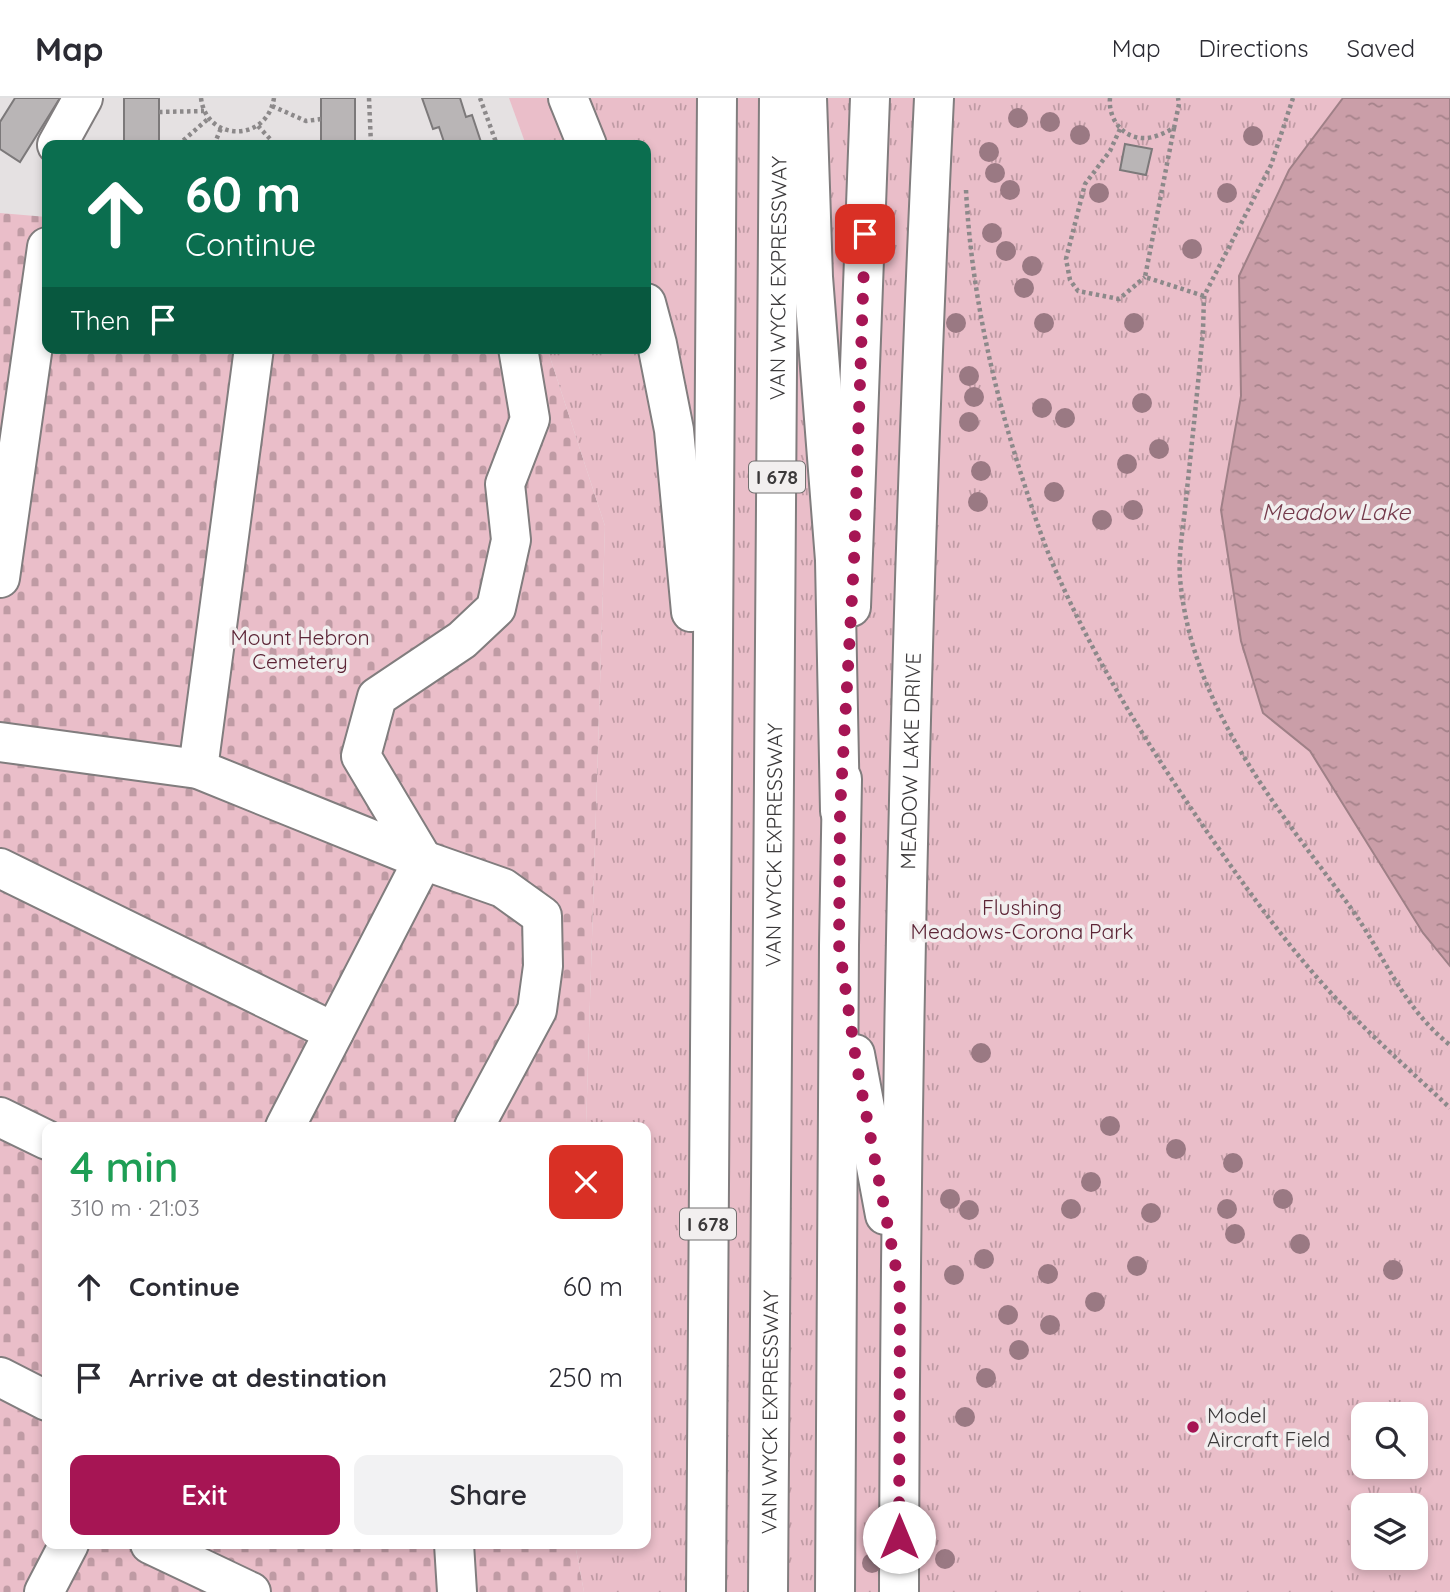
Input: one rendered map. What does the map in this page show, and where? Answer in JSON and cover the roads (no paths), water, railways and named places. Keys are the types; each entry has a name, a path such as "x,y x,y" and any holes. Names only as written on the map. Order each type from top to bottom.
{"main road":[{"path":"60,140 83,98"},
{"path":"568,98 585,140"},
{"name":"I 678","path":"706,1592 717,98"},
{"name":"VAN WYCK EXPRESSWAY","path":"768,1592 779,98"},
{"path":"807,98 813,277 835,559 840,811 835,1592"},
{"path":"840,811 854,561 870,98"},
{"name":"MEADOW LAKE DRIVE","path":"899,1592 900,1289 920,391 933,98"},
{"path":"0,579 42,282"},
{"path":"651,324 666,385 677,452 711,855"},
{"path":"198,769 253,354"},
{"path":"423,860 361,756 377,697 463,640 496,608 511,540 505,484 530,419 519,354"},
{"path":"0,742 198,769 423,860 503,888 542,916 542,966 537,1010 477,1122"},
{"path":"288,1122 423,860"},
{"path":"0,868 334,1031"},
{"path":"839,945 857,1067 900,1289"},
{"path":"0,1117 42,1138"},
{"path":"0,1377 42,1398"},
{"path":"44,1592 66,1549"},
{"path":"161,1549 251,1592"},
{"path":"454,1549 457,1592"}],"water":[{"name":"Meadow Lake","path":"1343,98 1450,98 1450,966 1423,933 1310,751 1263,713 1241,641 1221,510 1241,396 1239,276 1289,170"}],"place":[{"name":"Model Aircraft Field","path":"1193,1427"}],"park label":[{"name":"Mount Hebron Cemetery","path":"300,649"},
{"name":"Flushing Meadows-Corona Park","path":"1022,919"}]}
